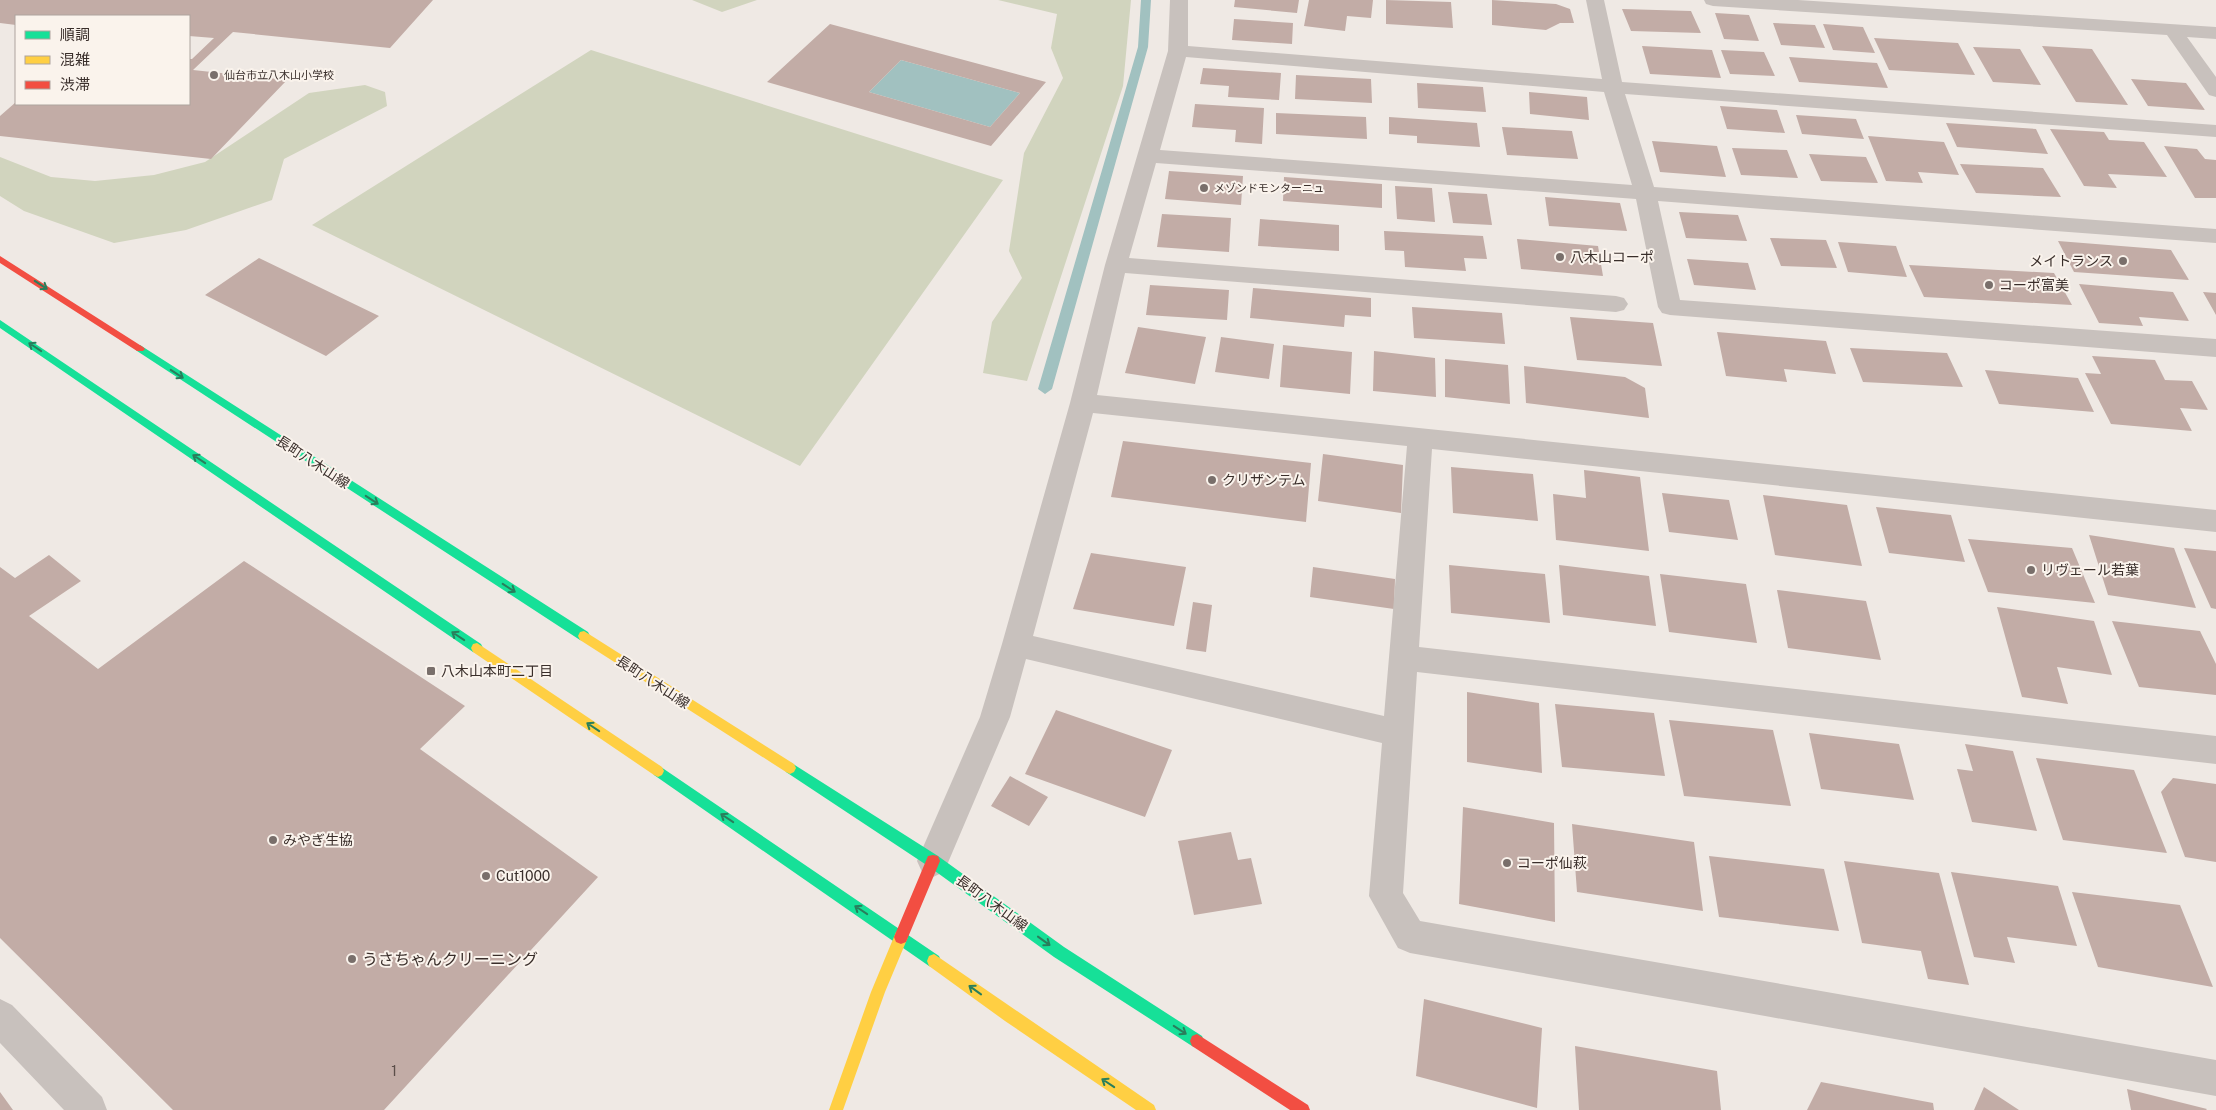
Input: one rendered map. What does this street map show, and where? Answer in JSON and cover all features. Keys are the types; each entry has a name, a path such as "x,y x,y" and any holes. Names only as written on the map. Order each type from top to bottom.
{"street":[{"path":"836,1110 878,992 994,717 1083,403 1116,265 1146,156 1178,51 1178,0"},
{"path":"1595,0 1613,87 1645,193 1670,307 2216,348"},
{"path":"1713,0 1771,2 2216,33"},
{"path":"2173,31 2216,91"},
{"path":"1178,51 1613,87 2216,131"},
{"path":"1146,156 2216,236"},
{"name":"長町八木山線","path":"0,259 846,807 933,861 1059,952 1302,1110"},
{"path":"1116,265 1616,304"},
{"path":"0,323 902,937 1010,1016 1149,1110"},
{"path":"1083,403 2216,521"},
{"path":"1420,439 1386,896 1410,936 2216,1078"},
{"path":"1016,644 1398,733"},
{"path":"1404,658 2216,750"},
{"path":"0,1017 89,1110"}],"green space":[{"path":"692,0 757,0 722,12"},
{"path":"998,0 1131,0 1123,86 1027,381 983,373 992,322 1022,278 1009,251 1024,153 1063,78 1051,48 1057,14"},
{"path":"591,50 1003,180 800,466 312,225"},
{"path":"365,85 385,92 387,106 284,159 272,200 186,230 114,243 24,211 0,196 0,157 51,177 95,181 154,175 205,162 309,93"}],"water":[{"path":"901,60 1020,93 990,127 869,92"}],"building":[{"name":"仙台市立八木山小学校","path":"0,0 433,0 390,48 233,32 193,70 287,80 211,159 0,136 0,116 15,103 15,105 190,105 190,59 214,38 190,36 190,15 15,15 15,25 0,23"},
{"path":"1235,0 1299,0 1297,13 1234,7"},
{"path":"1309,0 1373,0 1371,18 1347,16 1345,31 1304,26"},
{"path":"1386,0 1451,2 1453,28 1386,24"},
{"path":"1492,0 1556,4 1570,9 1574,23 1560,23 1546,30 1492,25"},
{"path":"1622,9 1691,11 1701,33 1631,31"},
{"path":"1715,13 1749,15 1759,41 1724,39"},
{"path":"1234,19 1293,23 1292,44 1232,40"},
{"path":"1773,23 1815,25 1825,48 1781,45"},
{"path":"830,24 1046,82 991,146 767,82","holes":["901,60 1020,93 990,127 869,92"]},
{"path":"1823,24 1863,27 1875,53 1833,50"},
{"path":"1874,38 1958,43 1975,75 1889,70"},
{"path":"1642,46 1712,50 1721,78 1650,74"},
{"path":"2042,46 2092,49 2128,105 2076,102"},
{"path":"1973,47 2020,49 2041,85 1993,82"},
{"path":"1721,50 1764,52 1775,76 1730,74"},
{"path":"1789,57 1877,63 1888,88 1799,82"},
{"path":"1203,68 1281,73 1279,100 1228,97 1229,86 1200,84"},
{"path":"1296,75 1371,79 1372,103 1295,99"},
{"path":"2131,79 2186,83 2205,110 2148,106"},
{"path":"1417,83 1483,87 1486,112 1418,108"},
{"path":"1529,92 1587,97 1589,120 1530,114"},
{"path":"1195,104 1264,108 1262,144 1235,142 1236,130 1192,127"},
{"path":"1720,106 1777,110 1785,133 1727,129"},
{"path":"1276,113 1366,117 1367,139 1276,134"},
{"path":"1796,115 1856,119 1864,139 1802,134"},
{"path":"1389,117 1477,123 1480,147 1417,143 1417,136 1389,134"},
{"path":"1946,123 2036,129 2048,154 1957,147"},
{"path":"1502,127 1572,131 1578,159 1507,155"},
{"path":"2050,129 2104,132 2109,140 2144,142 2167,177 2108,174 2117,188 2084,186"},
{"path":"1868,136 1944,142 1959,175 1918,172 1923,183 1886,181"},
{"path":"1652,141 1717,146 1726,177 1660,172"},
{"path":"2164,146 2197,149 2205,159 2216,160 2216,198 2195,198"},
{"path":"1732,148 1787,150 1798,178 1741,175"},
{"path":"1809,154 1866,157 1878,183 1821,181"},
{"path":"1960,164 2043,168 2061,197 1976,193"},
{"name":"メゾンドモンターニュ","path":"1169,171 1243,176 1241,205 1165,199"},
{"path":"1284,177 1382,184 1382,208 1283,201"},
{"path":"1395,186 1432,188 1435,222 1397,219"},
{"path":"1448,192 1487,194 1492,225 1453,223"},
{"path":"1545,197 1620,203 1627,231 1549,226"},
{"path":"1679,212 1738,215 1747,241 1686,238"},
{"path":"1162,214 1231,218 1229,252 1157,247"},
{"path":"1260,219 1339,225 1339,251 1258,246"},
{"path":"1384,231 1483,236 1487,259 1464,258 1466,271 1405,267 1404,251 1385,250"},
{"path":"1770,238 1826,240 1837,268 1781,266"},
{"name":"八木山コーポ","path":"1517,239 1598,246 1603,276 1521,269"},
{"name":"メイトランス","path":"2058,241 2171,250 2189,280 2074,272"},
{"path":"1838,242 1896,246 1907,277 1848,272"},
{"path":"259,258 379,316 326,356 205,295"},
{"path":"1687,259 1748,263 1756,290 1694,285"},
{"name":"コーポ富美","path":"1909,265 2054,273 2072,305 1924,297"},
{"path":"2079,284 2173,292 2189,321 2139,317 2143,326 2099,323"},
{"path":"1150,285 1229,290 1227,320 1146,315"},
{"path":"1253,288 1371,298 1371,317 1345,315 1344,327 1250,318"},
{"path":"2203,292 2216,293 2216,315"},
{"path":"1412,307 1502,313 1505,344 1414,338"},
{"path":"1570,317 1653,323 1662,366 1577,360"},
{"path":"1138,327 1206,337 1195,384 1125,373"},
{"path":"1717,332 1826,341 1836,374 1784,369 1787,382 1726,376"},
{"path":"1221,337 1274,344 1269,379 1215,372"},
{"path":"1283,345 1352,352 1350,394 1280,387"},
{"path":"1850,348 1947,353 1963,387 1863,382"},
{"path":"1374,351 1435,358 1436,397 1373,391"},
{"path":"2092,356 2155,360 2165,380 2192,381 2208,410 2180,408 2192,431 2111,424 2085,373 2101,374"},
{"path":"1445,359 1508,365 1510,404 1445,397"},
{"path":"1524,366 1625,377 1645,388 1649,418 1526,403"},
{"path":"1985,370 2078,378 2094,412 1999,404"},
{"name":"クリザンテム","path":"1123,441 1311,463 1306,522 1111,497"},
{"path":"1323,454 1403,465 1401,513 1318,501"},
{"path":"1451,467 1533,474 1538,521 1453,513"},
{"path":"1584,470 1640,477 1649,551 1556,540 1553,494 1586,498"},
{"path":"1662,493 1729,500 1738,540 1669,532"},
{"path":"1763,495 1847,505 1862,566 1775,555"},
{"path":"1876,507 1951,515 1965,562 1889,553"},
{"path":"2089,535 2174,548 2196,608 2108,595"},
{"name":"リヴェール若葉","path":"1968,539 2072,548 2095,603 1988,592"},
{"path":"2184,548 2216,551 2216,609 2211,608"},
{"path":"1091,553 1186,567 1174,626 1073,609"},
{"name":"みやぎ生協","path":"49,555 81,581 29,616 98,669 244,561 465,706 420,749 598,877 384,1110 173,1110 0,938 0,567 15,578"},
{"path":"1449,565 1545,574 1550,623 1451,613"},
{"path":"1559,565 1649,576 1656,626 1563,615"},
{"path":"1313,567 1395,579 1394,609 1310,597"},
{"path":"1660,574 1746,584 1757,643 1669,632"},
{"path":"1777,590 1866,601 1881,660 1788,648"},
{"path":"1193,602 1212,605 1206,652 1186,649"},
{"path":"1997,607 2094,621 2112,675 2057,667 2068,704 2022,697"},
{"path":"2112,621 2200,631 2216,664 2216,695 2139,687"},
{"path":"1467,692 1539,703 1542,773 1467,762"},
{"path":"1555,704 1654,713 1665,776 1562,767"},
{"path":"1056,710 1172,750 1145,817 1025,774"},
{"path":"1669,720 1773,730 1791,806 1684,796"},
{"path":"1809,733 1899,744 1914,800 1821,789"},
{"path":"1965,744 2013,751 2037,831 1972,822 1957,769 1973,771"},
{"path":"2036,758 2134,770 2167,853 2063,840"},
{"path":"1010,776 1048,797 1029,826 991,806"},
{"path":"2173,778 2216,784 2216,862 2185,857 2161,792"},
{"name":"コーポ仙萩","path":"1463,807 1554,823 1555,922 1459,904"},
{"path":"1572,824 1694,842 1703,911 1577,892"},
{"path":"1231,832 1238,860 1251,858 1262,904 1194,915 1178,841"},
{"path":"1709,856 1824,869 1839,931 1719,917"},
{"path":"1844,861 1939,873 1969,985 1928,979 1921,951 1862,943"},
{"path":"1951,872 2058,886 2077,946 2007,937 2015,963 1974,957"},
{"path":"2072,892 2180,905 2213,987 2098,967"},
{"path":"1424,999 1542,1028 1537,1108 1416,1076"},
{"path":"1575,1046 1717,1071 1721,1110 1579,1110"},
{"path":"1821,1082 1933,1103 1934,1110 1807,1110"},
{"path":"1984,1087 2019,1110 1974,1110"},
{"path":"2127,1089 2207,1109 2131,1110"},
{"path":"0,1092 13,1110 0,1110"}],"waterway":[{"path":"1045,389 1143,47 1146,0"}],"traffic: fast":[{"path":"0,323 477,648"},
{"path":"140,349 584,636"},
{"path":"790,768 933,861 1059,952 1197,1041"},
{"path":"658,771 934,961"}],"traffic: slow":[{"path":"584,636 790,768"},
{"path":"477,648 658,771"},
{"path":"836,1110 878,992 901,937"},
{"path":"934,961 1010,1016 1149,1110"}],"traffic: jam":[{"path":"0,259 140,349"},
{"path":"901,937 933,861"},
{"path":"1197,1041 1303,1110"}],"place":[{"name":"仙台市立八木山小学校","path":"214,75"},
{"name":"メゾンドモンターニュ","path":"1204,188"},
{"name":"八木山コーポ","path":"1560,257"},
{"name":"メイトランス","path":"2123,261"},
{"name":"コーポ富美","path":"1989,285"},
{"name":"クリザンテム","path":"1212,480"},
{"name":"リヴェール若葉","path":"2031,570"},
{"name":"八木山本町二丁目","path":"431,671"},
{"name":"みやぎ生協","path":"273,840"},
{"name":"コーポ仙萩","path":"1507,863"},
{"name":"Cut1000","path":"486,876"},
{"name":"うさちゃんクリーニング","path":"352,959"}]}
